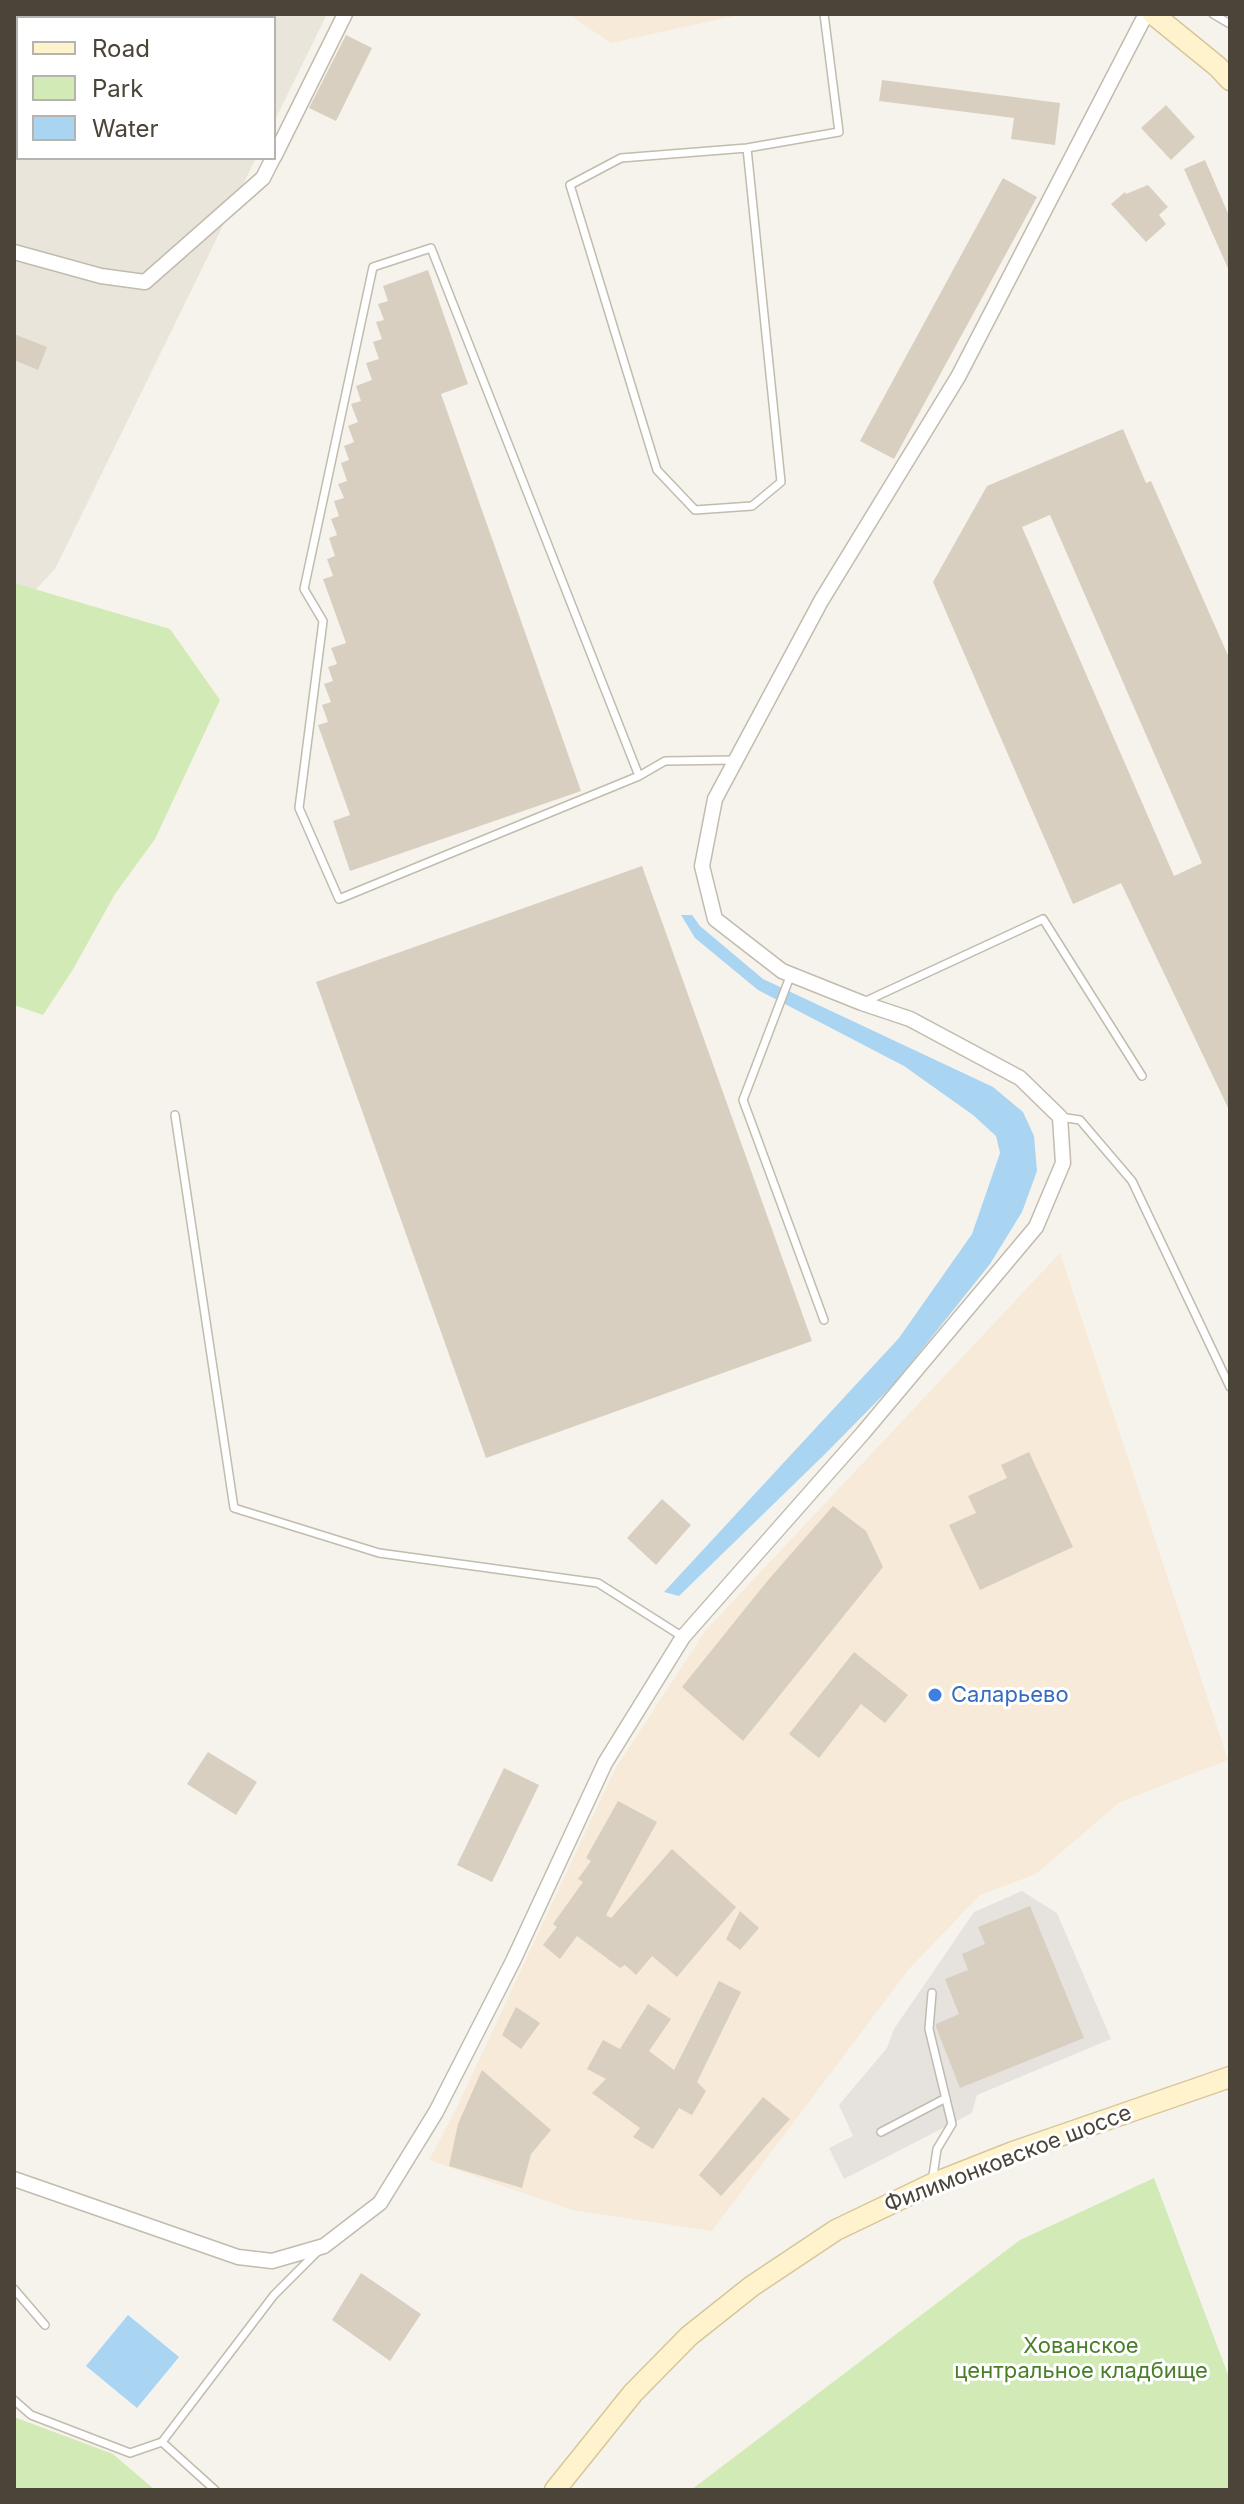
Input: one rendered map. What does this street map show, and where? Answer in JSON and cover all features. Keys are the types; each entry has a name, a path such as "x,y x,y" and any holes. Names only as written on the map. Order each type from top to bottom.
{"main road":[{"path":"1153,14 1226,69"},
{"name":"Филимонковское шоссе","path":"555,2490 633,2393 689,2336 752,2286 836,2230 932,2184 1013,2152 1230,2077"}],"street":[{"path":"276,153 345,14"},
{"path":"14,2179 238,2257 272,2261 324,2246 380,2203 436,2112 513,1961 605,1763 683,1637 863,1433 1036,1227 1063,1163 1060,1117 1020,1078 910,1019 782,971 715,919 702,866 715,799 821,601 958,377 1146,14"},
{"path":"14,252 101,276 145,282 263,178 272,160"}],"lane":[{"path":"747,148 781,482 752,506 695,510 657,470 570,185 621,158 747,148 839,132 824,14"},
{"path":"1213,14 1230,24"},
{"path":"639,776 431,248 373,267 304,589 323,621 299,808 339,899 639,776 665,761 736,760"},
{"path":"862,1003 1043,919 1142,1076"},
{"path":"791,974 743,1100 824,1320"},
{"path":"175,1115 234,1508 379,1553 598,1583 683,1637"},
{"path":"1060,1117 1080,1120 1132,1181 1230,1387"},
{"path":"932,1993 929,2029 952,2124 937,2149 932,2184"},
{"path":"881,2132 946,2098"},
{"path":"14,2400 31,2415 130,2453 162,2442 274,2295 324,2246"},
{"path":"14,2289 45,2325"},
{"path":"162,2442 215,2490"}],"shaded area":[{"path":"14,14 327,14 276,118 276,16 16,16 16,160 255,160 55,569 14,613"},
{"path":"568,14 743,14 611,43"},
{"name":"Саларьево","path":"1060,1253 1228,1760 1120,1802 1036,1874 980,1895 909,1969 712,2231 572,2210 429,2160 456,2109 615,1769 706,1630"},
{"path":"1022,1891 1057,1913 1111,2039 977,2095 972,2113 844,2179 829,2148 853,2136 839,2105 887,2048 894,2029 974,1912"}],"green space":[{"path":"14,583 170,629 220,700 155,839 115,894 72,971 43,1015 14,1005"},
{"name":"Хованское центральное кладбище","path":"1154,2178 1230,2380 1230,2490 691,2490 1020,2240"},
{"path":"14,2417 113,2454 155,2490 14,2490"}],"water":[{"path":"681,915 692,915 700,926 763,979 993,1087 1023,1112 1034,1136 1037,1171 1022,1212 990,1264 895,1383 679,1596 664,1592 899,1338 972,1234 1000,1153 996,1136 973,1115 904,1066 758,990 695,938"},
{"path":"128,2315 179,2357 137,2408 86,2366"}],"building":[{"path":"346,35 372,48 336,121 309,108"},
{"path":"882,80 1060,103 1055,145 1011,139 1014,118 879,101"},
{"path":"1166,105 1195,137 1171,160 1141,128"},
{"path":"1205,160 1230,218 1230,273 1184,169"},
{"path":"1003,178 1037,197 894,459 860,441"},
{"path":"1148,185 1168,207 1159,215 1166,224 1146,242 1111,204 1125,192"},
{"path":"428,270 468,384 441,394 581,791 350,871 333,821 350,815 318,725 328,722 322,705 331,702 324,684 333,681 328,667 337,664 331,648 346,643 323,579 333,576 327,559 335,556 329,538 337,535 331,519 339,516 334,501 344,498 338,484 347,481 341,463 349,460 344,446 354,442 348,426 358,422 351,404 361,401 356,386 372,380 366,363 379,359 373,342 382,339 376,322 384,320 378,304 388,301 383,286"},
{"path":"14,334 47,347 38,370 14,360"},
{"path":"1123,429 1146,483 1151,481 1230,660 1230,1112 1121,883 1073,904 933,582 987,486","holes":["1050,515 1202,863 1174,876 1022,527"]},
{"path":"642,866 812,1341 486,1458 316,982"},
{"path":"1029,1452 1073,1547 980,1590 949,1525 976,1513 968,1496 1007,1478 1001,1465"},
{"path":"662,1499 691,1525 656,1565 627,1538"},
{"path":"833,1506 866,1531 883,1567 743,1741 682,1687"},
{"path":"854,1652 908,1695 885,1723 861,1704 819,1758 789,1734"},
{"path":"208,1752 257,1782 236,1815 187,1784"},
{"path":"504,1768 539,1785 492,1882 457,1865"},
{"path":"618,1801 657,1822 606,1915 611,1918 672,1849 736,1907 677,1977 652,1956 636,1975 625,1965 620,1968 577,1936 560,1959 543,1945 557,1927 553,1924 583,1882 578,1879 591,1861 586,1858"},
{"path":"1030,1906 1084,2038 960,2088 936,2027 936,2024 959,2014 945,1979 968,1970 962,1954 985,1944 978,1927"},
{"path":"740,1911 759,1928 740,1950 726,1939"},
{"path":"719,1981 741,1992 697,2082 706,2091 692,2115 679,2108 653,2149 633,2137 640,2128 592,2093 606,2079 587,2069 603,2040 620,2049 648,2004 671,2019 649,2051 674,2070"},
{"path":"516,2007 540,2023 521,2049 502,2035"},
{"path":"482,2070 551,2130 531,2154 522,2188 449,2166 458,2124"},
{"path":"763,2097 790,2119 721,2196 699,2175"},
{"path":"361,2273 421,2314 390,2361 332,2320"}],"place":[{"name":"Саларьево","path":"935,1695"}]}
